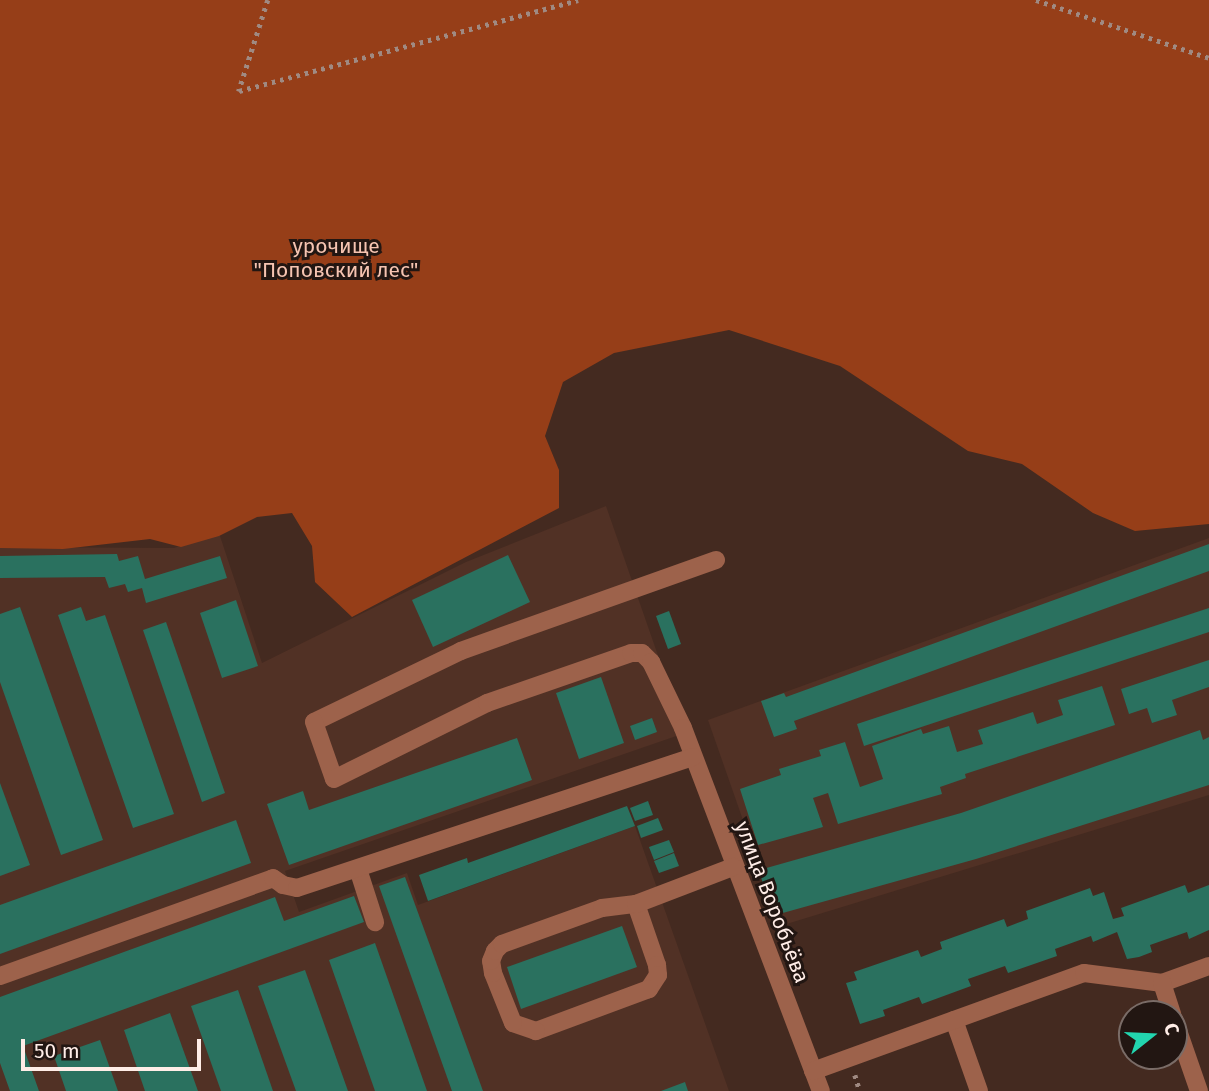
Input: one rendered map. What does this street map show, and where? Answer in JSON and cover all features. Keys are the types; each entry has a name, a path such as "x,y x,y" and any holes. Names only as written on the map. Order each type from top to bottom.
{"street":[{"name":"улица Воробьёва","path":"716,560 461,651 314,722 334,779 487,703 631,653 642,653 652,662 683,728 733,867 821,1091"},
{"path":"0,976 273,878 283,886 297,888 693,757"},
{"path":"636,904 657,965 658,975 649,989 536,1031 513,1023 493,973 491,961 502,944 602,908 636,904 733,867"},
{"path":"358,869 375,922"},
{"path":"813,1071 1084,973 1162,983 1209,966"},
{"path":"1162,983 1168,1000"},
{"path":"954,1020 979,1091"},
{"path":"1188,1059 1199,1091"}],"path":[{"path":"268,0 239,90 578,0"},
{"path":"1036,0 1209,58"}],"shaded area":[{"path":"606,506 685,733 285,871 299,912 407,873 418,905 635,826 729,1091 0,1091 0,547 174,548 219,533 262,663 466,562"},
{"path":"1209,538 1209,795 780,926 708,720"}],"green space":[{"name":"урочище \"Поповский лес\"","path":"0,0 1209,0 1209,524 1135,531 1093,513 1022,464 968,451 840,366 729,330 614,353 563,382 545,436 559,470 559,508 352,617 315,582 312,546 292,513 257,517 219,536 181,547 150,539 63,549 0,548"}],"building":[{"path":"1209,544 1209,571 794,721 797,729 774,737 761,701 784,693 786,697"},
{"path":"117,554 119,561 138,556 145,579 220,556 227,578 146,603 142,588 128,592 125,584 109,588 105,577 0,578 0,556"},
{"path":"508,555 530,602 433,647 412,600"},
{"path":"236,600 258,666 222,678 200,613"},
{"path":"20,607 103,840 61,855 0,682 0,614"},
{"path":"81,607 86,621 105,615 174,814 133,828 58,615"},
{"path":"1209,608 1209,632 864,746 857,724"},
{"path":"669,611 681,644 668,649 656,616"},
{"path":"166,622 225,793 202,802 143,630"},
{"path":"1209,660 1209,687 1172,700 1177,715 1152,723 1147,708 1129,714 1121,689"},
{"path":"601,677 624,743 579,759 556,693"},
{"path":"1102,686 1115,725 965,774 966,778 940,787 942,794 838,824 828,793 813,798 823,827 758,845 740,789 781,775 779,769 821,756 819,750 845,742 860,787 883,779 872,746 921,729 923,734 949,726 957,752 983,744 978,730 1033,712 1037,724 1063,715 1058,700"},
{"path":"652,718 657,732 635,740 630,726"},
{"path":"1200,730 1203,740 1209,737 1209,785 976,859 772,916 759,870 961,813"},
{"path":"517,738 532,780 289,865 267,804 303,791 309,810"},
{"path":"0,783 30,865 0,876"},
{"path":"648,801 653,815 635,821 630,808"},
{"path":"627,806 635,826 428,901 419,875 467,858 468,863"},
{"path":"658,818 663,830 641,838 637,826"},
{"path":"236,820 251,863 0,954 0,905"},
{"path":"669,840 674,852 654,860 649,847"},
{"path":"674,853 679,866 659,873 654,861"},
{"path":"405,877 483,1091 452,1091 379,886"},
{"path":"1185,885 1188,893 1209,885 1209,930 1189,939 1187,932 1150,945 1152,952 1127,959 1117,932 1093,942 1091,936 1055,949 1057,956 1008,973 1005,966 968,979 971,986 922,1004 919,997 883,1010 885,1016 860,1024 846,983 857,980 854,972 918,950 921,957 942,949 940,942 1004,919 1007,927 1028,919 1026,911 1090,888 1093,896 1104,892 1113,919 1124,916 1121,908"},
{"path":"354,896 364,922 23,1046 39,1091 10,1091 0,1063 0,997 275,897 284,921"},
{"path":"622,926 637,967 521,1009 507,967"},
{"path":"375,943 427,1091 375,1091 329,960"},
{"path":"305,970 348,1091 296,1091 258,986"},
{"path":"238,990 273,1091 221,1091 191,1006"},
{"path":"170,1013 198,1091 145,1091 124,1030"},
{"path":"100,1040 118,1091 66,1091 54,1056"},
{"path":"685,1082 688,1091 661,1091"}]}
